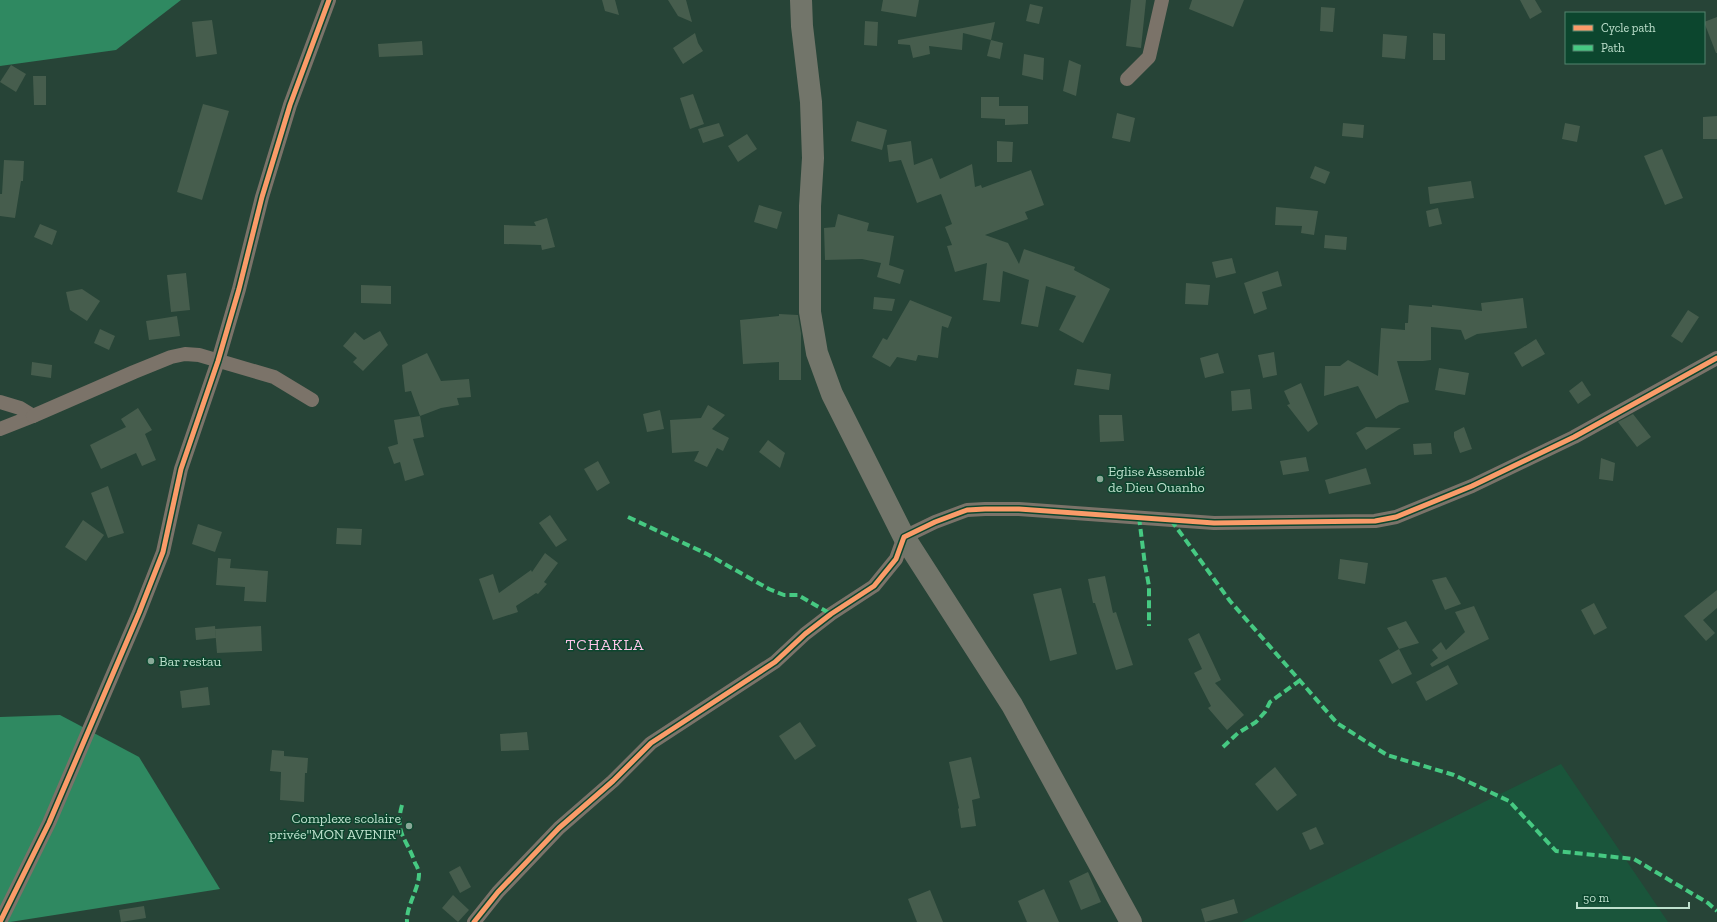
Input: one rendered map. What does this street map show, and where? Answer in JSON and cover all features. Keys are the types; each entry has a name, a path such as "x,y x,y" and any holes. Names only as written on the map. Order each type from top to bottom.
{"main road":[{"path":"801,0 802,26 811,110 813,158 810,206 810,312 817,353 832,394 904,537 1012,705 1131,922"}],"street":[{"path":"0,922 49,823 139,613 163,552 181,469 218,361 239,289 262,197 288,113 329,0"},
{"path":"1127,79 1149,57 1162,0"},
{"path":"0,429 170,357 185,354 199,355 274,376 312,400"},
{"path":"474,922 498,892 559,828 613,781 651,743 775,662 810,630 874,586 896,559 904,537 967,510 985,509 1034,510 1214,523 1375,521 1396,517 1472,486 1574,437 1717,358"},
{"path":"0,402 20,408 33,416"}],"shaded area":[{"path":"0,0 181,0 116,50 0,66"},
{"path":"60,715 139,757 220,889 10,922 0,922 0,717"},
{"path":"1561,764 1668,922 1241,922"}],"building":[{"path":"602,0 615,0 619,15 605,11"},
{"path":"668,0 686,0 692,22 678,16"},
{"path":"883,0 919,0 916,17 881,11"},
{"path":"1131,0 1146,0 1141,48 1126,46"},
{"path":"1192,0 1244,0 1233,27 1189,9"},
{"path":"1520,0 1535,0 1542,12 1530,19"},
{"path":"1030,4 1043,7 1039,24 1026,21"},
{"path":"1321,7 1335,8 1333,32 1320,31"},
{"path":"1717,17 1717,53 1705,25 1705,22"},
{"path":"212,20 217,54 196,57 192,22"},
{"path":"865,21 878,22 877,46 864,45"},
{"path":"995,22 991,40 963,33 962,50 929,46 930,54 913,58 910,45 898,44 898,40"},
{"path":"695,33 698,43 703,51 683,64 673,48"},
{"path":"1433,33 1445,34 1445,60 1433,60"},
{"path":"1383,34 1407,36 1405,59 1382,57"},
{"path":"991,40 1003,43 1000,59 987,56"},
{"path":"422,41 423,55 379,57 378,44"},
{"path":"1024,54 1044,58 1043,80 1022,75"},
{"path":"1069,60 1081,65 1076,96 1063,91"},
{"path":"11,65 26,74 16,92 0,82"},
{"path":"33,76 46,76 46,105 34,105"},
{"path":"693,94 704,124 690,129 680,98"},
{"path":"981,97 999,97 999,106 1028,106 1028,124 1005,125 1005,119 981,118"},
{"path":"203,104 229,111 202,200 177,192"},
{"path":"1117,113 1135,118 1130,142 1112,138"},
{"path":"1717,116 1717,139 1703,139 1703,117"},
{"path":"857,121 887,130 882,150 851,141"},
{"path":"719,123 724,136 703,143 698,129"},
{"path":"1343,123 1364,125 1363,138 1342,136"},
{"path":"1565,123 1580,126 1577,142 1562,139"},
{"path":"747,134 757,149 738,162 728,146"},
{"path":"911,141 914,165 932,158 940,179 972,164 975,187 981,185 982,188 1031,170 1044,205 1025,212 1028,219 985,235 1008,243 1019,264 1024,249 1075,267 1074,270 1110,289 1083,343 1059,330 1076,296 1046,286 1038,327 1021,324 1029,280 1003,271 1000,302 983,300 987,263 955,272 947,246 952,245 945,227 952,224 941,194 917,203 901,160 889,162 887,145"},
{"path":"997,141 1013,142 1012,162 997,162"},
{"path":"1662,149 1683,198 1665,205 1644,156"},
{"path":"4,160 24,161 23,181 21,181 15,218 0,216 0,194 2,194"},
{"path":"1315,166 1330,172 1325,184 1310,178"},
{"path":"1471,181 1474,198 1430,204 1428,187"},
{"path":"759,205 782,212 777,229 754,222"},
{"path":"1276,207 1318,211 1314,235 1301,233 1302,226 1275,225"},
{"path":"1438,208 1442,224 1429,227 1426,211"},
{"path":"838,214 869,223 867,231 894,236 889,265 904,270 900,284 877,277 881,263 862,259 825,260 824,228 835,227"},
{"path":"547,218 555,247 542,250 541,245 504,244 504,225 536,226 534,222"},
{"path":"40,224 57,231 52,245 34,237"},
{"path":"1325,235 1347,237 1346,250 1324,248"},
{"path":"1232,258 1236,273 1216,278 1212,262"},
{"path":"1278,271 1282,286 1262,292 1267,309 1254,314 1244,283"},
{"path":"186,273 190,310 171,312 167,275"},
{"path":"1186,283 1210,285 1208,305 1185,304"},
{"path":"361,285 391,286 391,304 361,303"},
{"path":"82,289 100,301 87,321 70,310 66,292"},
{"path":"874,297 895,299 892,311 873,309"},
{"path":"1523,298 1527,328 1477,334 1465,340 1461,330 1431,327 1431,360 1397,361 1409,402 1399,405 1376,419 1358,386 1324,396 1325,366 1340,366 1348,360 1378,376 1381,328 1405,330 1405,323 1408,323 1409,305 1432,307 1432,305 1482,311 1481,303"},
{"path":"910,300 952,317 948,328 942,326 938,358 918,355 916,361 897,357 890,367 872,357 883,338 887,340"},
{"path":"1688,310 1699,317 1682,343 1671,336"},
{"path":"779,314 798,315 801,333 801,380 779,380 779,362 743,364 740,320 779,316"},
{"path":"177,316 180,336 149,340 146,321"},
{"path":"100,329 115,336 109,350 94,343"},
{"path":"380,331 388,345 363,371 353,362 357,358 343,346 355,332 364,340"},
{"path":"1536,339 1545,354 1522,367 1514,353"},
{"path":"1274,352 1277,375 1263,378 1258,355"},
{"path":"427,353 441,381 469,379 471,397 457,398 459,405 441,408 420,416 411,391 405,392 402,365"},
{"path":"1218,353 1224,373 1205,378 1200,358"},
{"path":"32,362 52,365 51,378 31,375"},
{"path":"1439,368 1469,373 1465,395 1435,390"},
{"path":"1077,369 1111,374 1109,390 1074,385"},
{"path":"1582,381 1591,395 1578,404 1569,391"},
{"path":"1301,383 1318,424 1308,432 1287,405 1290,404 1284,391"},
{"path":"1250,389 1252,409 1232,411 1231,391"},
{"path":"708,405 725,415 712,429 729,438 723,451 717,448 707,467 694,461 699,451 672,453 670,420 701,418"},
{"path":"138,408 152,430 145,434 156,460 142,466 136,453 101,469 90,445 126,427 121,419"},
{"path":"660,410 664,429 647,432 643,414"},
{"path":"1633,414 1651,437 1637,447 1618,422"},
{"path":"1099,415 1122,415 1124,441 1100,442"},
{"path":"420,416 424,437 413,439 424,475 405,481 400,462 394,464 388,447 398,444 394,420"},
{"path":"1366,427 1401,428 1366,450 1356,433"},
{"path":"1464,427 1472,449 1460,453 1454,437 1454,432"},
{"path":"768,440 785,453 780,468 759,452"},
{"path":"1431,443 1432,454 1414,455 1413,444"},
{"path":"1306,457 1309,471 1283,475 1280,461"},
{"path":"1601,458 1615,463 1613,481 1599,479"},
{"path":"598,461 610,483 597,491 584,469"},
{"path":"1366,468 1371,484 1329,494 1325,480"},
{"path":"108,486 124,533 108,538 91,493"},
{"path":"550,515 567,540 556,547 539,523"},
{"path":"83,520 104,535 86,561 65,547"},
{"path":"198,524 222,532 215,552 192,544"},
{"path":"337,528 362,529 361,545 336,544"},
{"path":"545,553 558,563 544,582 547,584 538,594 536,593 516,606 518,612 493,620 479,579 493,574 499,593 531,570 532,572"},
{"path":"218,558 231,559 230,568 268,571 266,602 244,601 245,587 216,585"},
{"path":"1340,559 1368,563 1365,584 1338,579"},
{"path":"1105,576 1113,613 1116,612 1133,665 1116,670 1095,603 1093,603 1088,579"},
{"path":"1446,577 1461,604 1445,610 1432,580"},
{"path":"1061,588 1077,654 1050,661 1033,594"},
{"path":"1717,590 1717,608 1703,620 1715,633 1706,641 1684,616"},
{"path":"1594,603 1607,628 1594,635 1581,610"},
{"path":"1474,606 1489,639 1432,667 1430,664 1438,658 1432,650 1441,642 1446,650 1465,632 1455,612"},
{"path":"1406,621 1419,643 1399,649 1387,628"},
{"path":"215,626 216,638 196,640 195,628"},
{"path":"261,626 262,651 217,653 215,629"},
{"path":"1199,633 1221,680 1215,683 1244,715 1227,730 1208,708 1211,706 1194,673 1202,669 1188,639"},
{"path":"1399,649 1412,674 1392,684 1379,660"},
{"path":"1448,665 1458,684 1426,701 1416,682"},
{"path":"208,687 210,705 182,708 180,691"},
{"path":"800,722 816,746 795,760 779,736"},
{"path":"527,732 529,750 501,751 500,734"},
{"path":"272,750 284,751 284,756 308,758 307,773 305,773 304,802 280,800 281,772 270,771"},
{"path":"971,757 980,798 972,800 976,826 961,828 959,808 949,762"},
{"path":"1275,767 1297,795 1277,811 1255,784"},
{"path":"1316,827 1324,844 1310,850 1302,833"},
{"path":"460,866 471,887 460,893 449,872"},
{"path":"1088,872 1101,902 1081,910 1069,881"},
{"path":"1044,889 1059,922 1027,922 1018,901"},
{"path":"930,890 943,922 917,922 908,899"},
{"path":"453,895 469,910 458,922 442,908"},
{"path":"1234,899 1238,913 1205,922 1201,909"},
{"path":"144,906 146,918 121,922 119,910"}],"marked path":[{"path":"628,517 707,554 769,589 784,595 798,595 831,614"},
{"path":"1139,517 1149,586 1149,626"},
{"path":"1171,520 1230,601 1337,723 1387,755 1454,775 1509,801 1556,851 1634,859 1708,903 1717,911"},
{"path":"1223,747 1238,733 1256,722 1265,712 1270,702 1299,681"},
{"path":"402,805 400,830 419,871 417,886 408,910 407,922"}],"cycle path":[{"path":"0,922 49,823 139,613 163,552 181,469 218,361 239,289 262,197 290,105 329,0"},
{"path":"474,922 498,892 559,828 613,781 651,743 775,662 805,634 831,614 874,586 896,559 904,537 935,522 967,510 985,509 1019,509 1214,523 1375,521 1396,517 1472,486 1574,437 1717,358"}],"place":[{"name":"Eglise Assemblé de Dieu Ouanho","path":"1100,479"},
{"name":"Bar restau","path":"151,661"},
{"name":"Complexe scolaire privée\"MON AVENIR\"","path":"409,826"}],"district":[{"name":"TCHAKLA","path":"605,644"}]}
